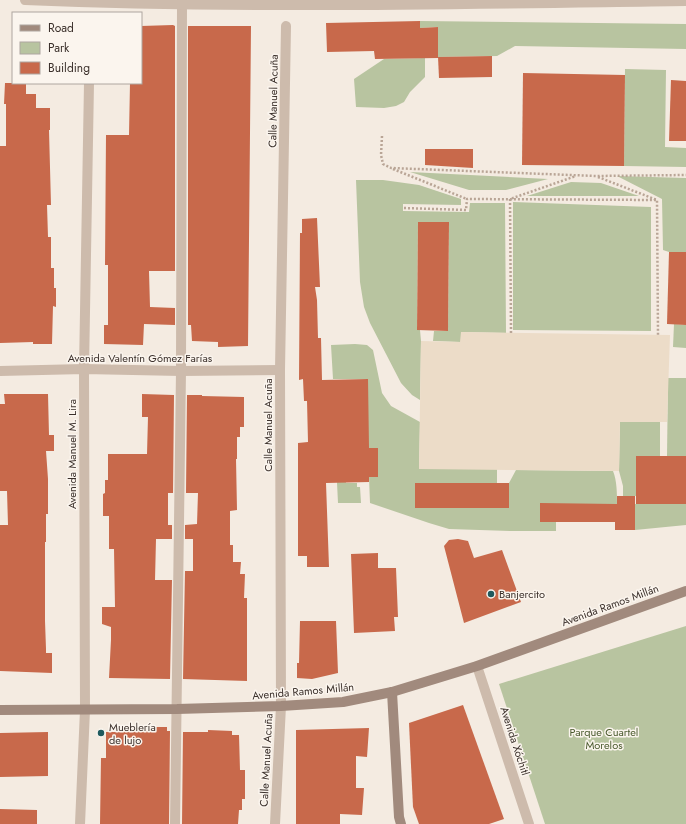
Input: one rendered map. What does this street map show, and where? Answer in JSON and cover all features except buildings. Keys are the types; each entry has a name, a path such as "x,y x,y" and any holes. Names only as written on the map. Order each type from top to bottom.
{"main road":[{"name":"Avenida Ramos Millán","path":"0,710 177,709 280,706 343,702 392,692 477,666 686,591"},
{"path":"392,692 398,817 401,824"}],"street":[{"path":"25,0 90,5 686,1"},
{"path":"175,824 181,371 182,5"},
{"name":"Calle Manuel Acuña","path":"275,824 280,706 280,370 286,26"},
{"name":"Avenida Manuel M. Lira","path":"80,824 85,710 84,369 89,84"},
{"name":"Avenida Valentín Gómez Farías","path":"0,371 84,369 181,371 280,370"},
{"name":"Avenida Xóchitl","path":"477,666 529,824"}],"path":[{"path":"382,136 381,155 384,164 467,199 657,200"},
{"path":"391,168 596,176 686,175"},
{"path":"510,199 578,175"},
{"path":"596,176 657,200"},
{"path":"404,208 466,210 467,199"},
{"path":"510,199 511,333"},
{"path":"657,200 658,335"}],"green space":[{"path":"420,21 686,24 686,49 515,46 497,56 438,57 438,27 420,28"},
{"path":"425,58 425,77 410,92 404,102 396,106 384,108 356,107 354,79 384,59"},
{"path":"625,69 666,70 665,147 686,148 686,167 624,166"},
{"path":"410,172 548,179 506,190 469,190"},
{"path":"617,176 686,178 686,252 669,252 663,250 662,199"},
{"path":"356,180 383,180 419,185 461,199 461,205 403,204 403,211 469,212 470,203 505,203 506,333 461,332 461,342 433,341 434,331 448,331 449,223 418,222 417,330 420,330 421,341 420,400 412,395 401,383 370,323 364,307 360,282"},
{"path":"571,182 601,183 639,196 527,196"},
{"path":"513,202 651,207 651,331 513,330"},
{"path":"674,324 686,325 686,348 673,347"},
{"path":"331,345 367,345 373,350 382,393 391,406 420,422 419,469 497,469 497,483 415,483 415,508 509,508 509,483 516,470 613,471 617,491 617,504 556,522 556,531 449,529 370,503 369,477 378,477 377,448 346,449 346,483 357,483 357,487 360,487 361,503 338,503 334,421 368,379 333,379"},
{"path":"668,378 686,378 686,456 667,456"},
{"path":"620,422 660,422 660,456 636,456 636,496 623,496 623,486 619,471"},
{"path":"635,504 686,504 686,525 635,530"},
{"name":"Parque Cuartel Morelos","path":"686,626 686,824 545,824 499,684"}],"shaded area":[{"path":"461,332 670,335 667,422 620,422 619,471 419,469 421,341 460,342"}],"place":[{"name":"Banjercito","path":"491,594"},
{"name":"Mueblería de lujo","path":"101,733"}]}
